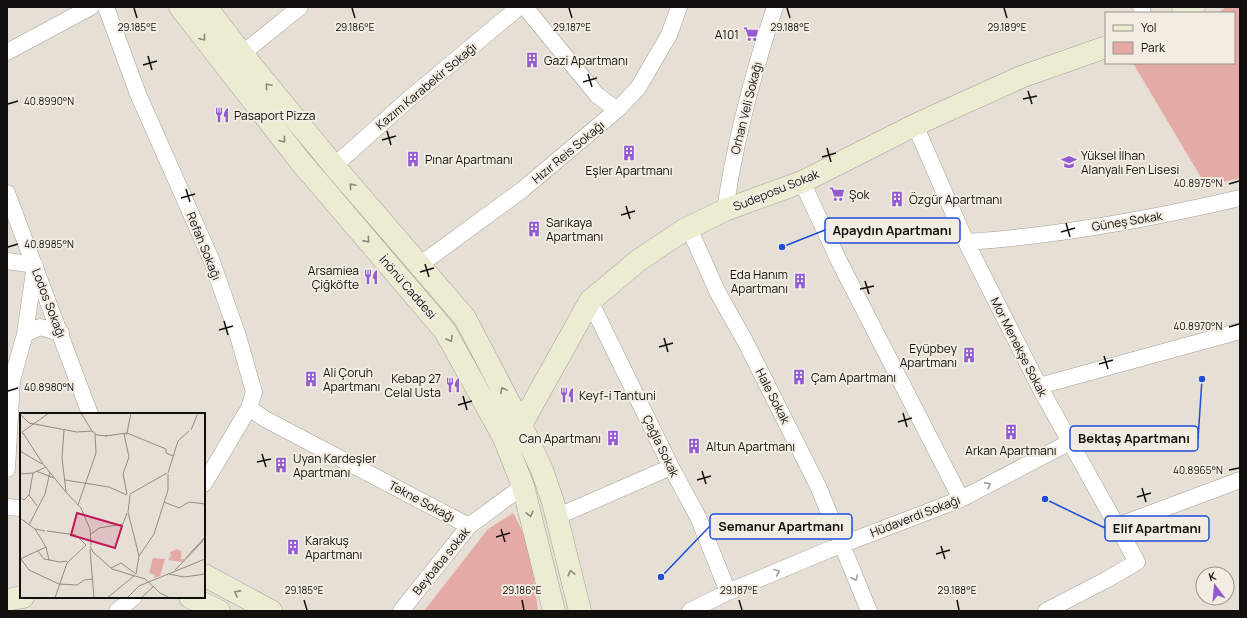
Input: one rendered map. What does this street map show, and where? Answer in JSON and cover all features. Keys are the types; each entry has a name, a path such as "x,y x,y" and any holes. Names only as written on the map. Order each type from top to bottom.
{"street":[{"path":"7,52 91,7"},
{"name":"Refah Sokağı","path":"106,7 138,94 211,259 238,336 254,392 249,408 205,482"},
{"name":"İnönü Caddesi","path":"180,7 300,161 445,330 504,438 523,486 554,611"},
{"name":"İnönü Caddesi","path":"206,7 242,54 334,166 421,264 465,318 521,425 542,470 556,517 580,611"},
{"path":"242,54 300,7"},
{"name":"Kazım Karabekir Sokağı","path":"334,166 409,99 519,7"},
{"path":"525,7 597,95 617,110"},
{"name":"Hızır Reis Sokağı","path":"421,264 522,190 617,110 638,88 669,36 679,7"},
{"name":"Orhan Veli Sokağı","path":"725,210 732,165 764,40 775,7"},
{"path":"1185,12 1194,7"},
{"name":"Sudeposu Sokak","path":"521,425 590,301 639,260 689,228 725,210 802,182 915,125 1021,77 1105,47"},
{"name":"Mor Menekşe Sokak","path":"915,125 966,242 1039,386 1137,562 1046,611"},
{"path":"802,182 844,270 961,499"},
{"name":"Lodos Sokağı","path":"7,193 61,333 90,413"},
{"name":"Güneş Sokak","path":"966,242 1008,240 1156,217 1240,198"},
{"name":"Hale Sokak","path":"689,228 717,291 745,341 818,486 869,611"},
{"path":"7,261 35,265 25,334 9,380 7,469"},
{"name":"Çağla Sokak","path":"590,301 670,467 698,517 728,592"},
{"path":"25,334 40,327 61,333"},
{"path":"1039,386 1240,331"},
{"name":"Tekne Sokağı","path":"249,408 265,419 469,526"},
{"path":"504,438 521,425"},
{"name":"Hüdaverdi Sokağı","path":"690,611 728,592 841,545 961,499 1070,442"},
{"path":"556,517 670,467"},
{"path":"1116,526 1240,481"},
{"name":"Beybaba sokak","path":"401,611 469,526 523,486"},
{"path":"7,507 20,508"},
{"path":"205,576 271,611"},
{"path":"7,600 20,598"},
{"path":"117,611 133,598"},
{"path":"192,598 219,611"}],"green space":[{"path":"1226,7 1240,7 1240,178 1206,186 1134,64 1235,64 1235,12 1219,12"},
{"path":"513,513 528,548 538,611 424,611 488,529"}],"place":[{"name":"A101","path":"751,34"},
{"name":"Gazi Apartmanı","path":"532,60"},
{"name":"Pasaport Pizza","path":"222,115"},
{"name":"Eşler Apartmanı","path":"629,153"},
{"name":"Pınar Apartmanı","path":"413,159"},
{"name":"Yüksel İlhan Alanyalı Fen Lisesi","path":"1069,162"},
{"name":"Şok","path":"837,194"},
{"name":"Özgür Apartmanı","path":"897,199"},
{"name":"Sarıkaya Apartmanı","path":"534,229"},
{"name":"Apaydın Apartmanı","path":"782,247"},
{"name":"Arsamiea Çiğköfte","path":"371,277"},
{"name":"Eda Hanım Apartmanı","path":"800,281"},
{"name":"Eyüpbey Apartmanı","path":"969,355"},
{"name":"Çam Apartmanı","path":"799,377"},
{"name":"Ali Çoruh Apartmanı","path":"311,379"},
{"name":"Bektaş Apartmanı","path":"1202,379"},
{"name":"Kebap 27 Celal Usta","path":"453,385"},
{"name":"Keyf-i Tantuni","path":"567,395"},
{"name":"Arkan Apartmanı","path":"1011,432"},
{"name":"Can Apartmanı","path":"613,438"},
{"name":"Altun Apartmanı","path":"694,446"},
{"name":"Uyan Kardeşler Apartmanı","path":"281,465"},
{"name":"Elif Apartmanı","path":"1045,499"},
{"name":"Karakuş Apartmanı","path":"293,547"},
{"name":"Semanur Apartmanı","path":"661,577"}]}
